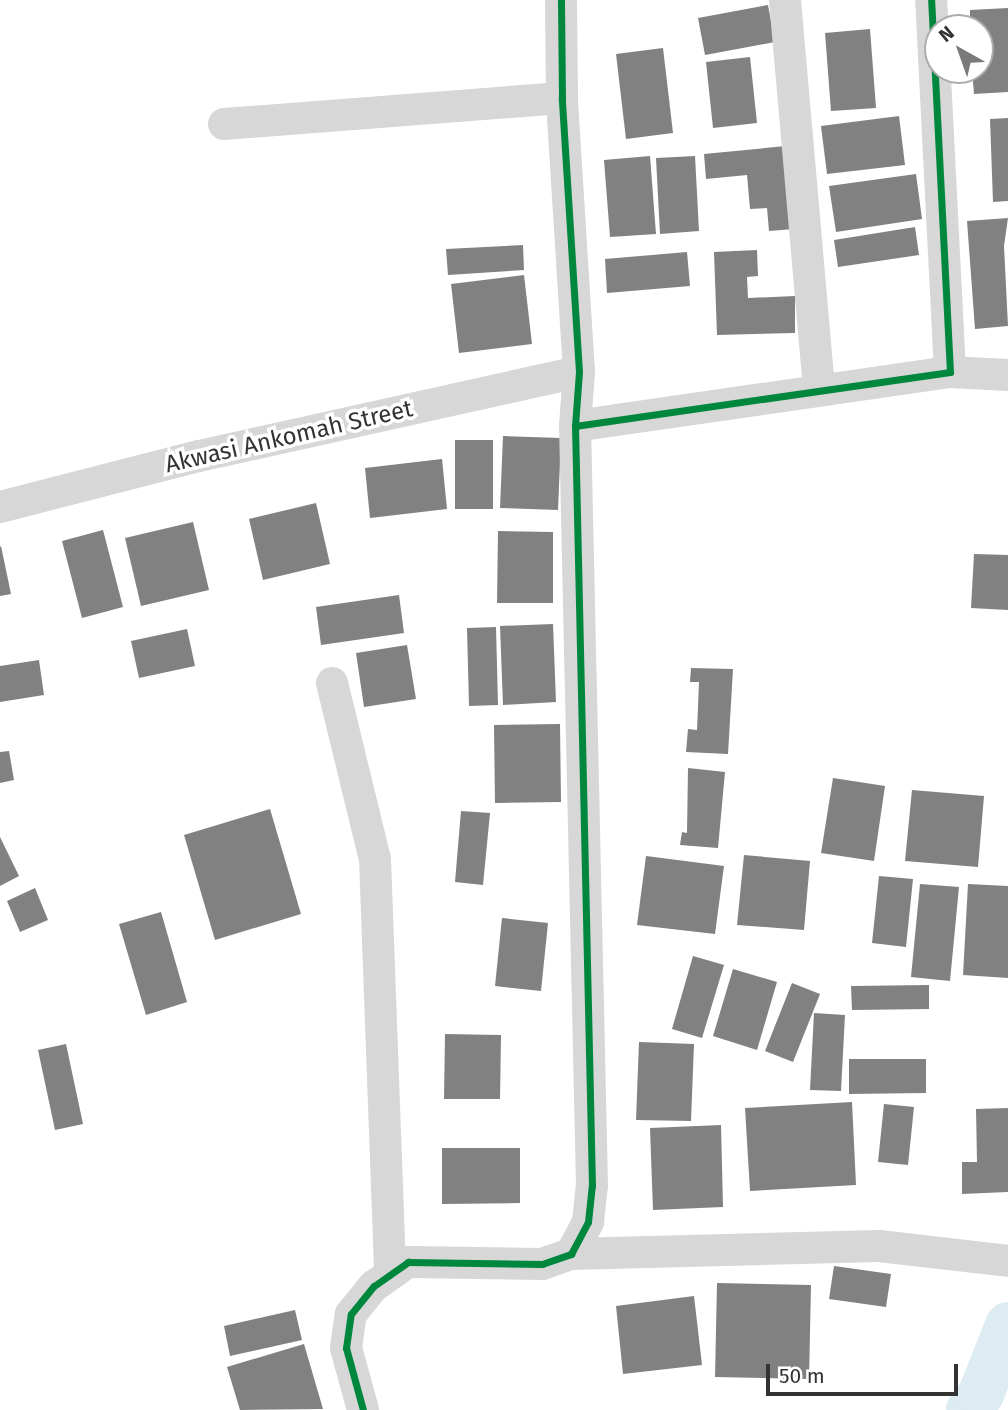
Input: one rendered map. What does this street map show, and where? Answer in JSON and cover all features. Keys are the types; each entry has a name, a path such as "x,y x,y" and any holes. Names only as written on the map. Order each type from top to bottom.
{"street":[{"path":"561,0 562,98 579,372 575,426 592,1186 588,1222 572,1254"},
{"path":"785,0 819,391"},
{"path":"931,0 950,372"},
{"path":"224,124 562,98"},
{"name":"Akwasi Ankomah Street","path":"0,507 199,456 579,372"},
{"path":"575,426 950,372 1008,375"},
{"path":"332,683 375,859 390,1273"},
{"path":"363,1410 346,1348 351,1314 390,1273 408,1262 542,1264 572,1254 879,1246 1008,1261"}],"building":[{"path":"768,5 775,42 705,55 698,18"},
{"path":"1008,8 1008,92 974,94 973,84 994,84 994,14 970,14 970,10"},
{"path":"870,29 876,108 831,111 825,33"},
{"path":"663,48 673,133 626,139 616,54"},
{"path":"750,57 757,123 713,128 706,62"},
{"path":"899,116 905,165 827,174 821,126"},
{"path":"1008,118 1008,201 993,202 990,119"},
{"path":"786,146 794,229 769,231 767,208 750,209 747,175 706,179 704,154"},
{"path":"650,156 656,234 610,237 604,160"},
{"path":"695,156 699,231 660,234 656,158"},
{"path":"916,174 922,219 836,232 829,186"},
{"path":"1008,218 1004,246 1008,326 975,329 967,221"},
{"path":"915,227 919,255 838,267 834,240"},
{"path":"523,245 524,270 448,275 446,249"},
{"path":"757,250 758,276 747,277 748,298 795,296 795,333 717,335 714,252"},
{"path":"687,252 690,286 607,293 605,259"},
{"path":"524,275 532,344 459,353 451,284"},
{"path":"503,436 561,438 558,510 500,508"},
{"path":"455,440 493,440 493,509 455,509"},
{"path":"442,459 447,509 370,518 365,468"},
{"path":"316,503 330,564 263,580 249,519"},
{"path":"193,522 209,590 141,606 125,538"},
{"path":"103,530 123,607 82,618 62,541"},
{"path":"498,531 553,532 553,603 497,603"},
{"path":"0,547 11,594 0,596"},
{"path":"974,554 1008,555 1008,610 971,608"},
{"path":"399,595 404,633 321,645 316,607"},
{"path":"553,624 556,702 503,705 500,626"},
{"path":"496,627 498,705 469,706 467,628"},
{"path":"187,629 195,666 139,678 131,641"},
{"path":"407,645 416,699 364,707 356,653"},
{"path":"39,660 44,695 0,702 0,666"},
{"path":"691,668 733,669 728,754 686,752 688,729 697,730 699,682 690,682"},
{"path":"560,724 561,802 495,803 494,725"},
{"path":"9,751 14,780 0,783 0,752"},
{"path":"688,768 725,772 718,848 680,845 682,832 687,833"},
{"path":"833,778 885,786 874,861 821,853"},
{"path":"912,790 984,796 978,867 905,861"},
{"path":"270,809 301,914 215,940 184,835"},
{"path":"461,811 490,813 483,885 455,882"},
{"path":"0,837 19,876 0,886"},
{"path":"744,855 810,861 804,930 737,925"},
{"path":"646,856 724,866 715,934 637,925"},
{"path":"879,876 913,879 906,947 872,943"},
{"path":"920,884 959,887 950,981 911,977"},
{"path":"968,884 1008,886 1008,978 963,975"},
{"path":"35,888 48,920 20,932 7,901"},
{"path":"161,912 187,1002 146,1015 119,924"},
{"path":"502,918 548,923 541,991 495,986"},
{"path":"693,956 724,965 702,1038 672,1029"},
{"path":"733,969 777,982 757,1050 713,1036"},
{"path":"792,983 820,994 793,1062 765,1051"},
{"path":"929,985 929,1009 852,1010 851,986"},
{"path":"814,1013 845,1015 841,1091 810,1090"},
{"path":"445,1034 501,1035 500,1099 444,1099"},
{"path":"639,1042 694,1044 691,1121 636,1120"},
{"path":"66,1044 83,1124 55,1130 38,1050"},
{"path":"849,1059 926,1059 926,1093 849,1094"},
{"path":"852,1102 856,1185 750,1191 745,1108"},
{"path":"884,1104 914,1107 908,1165 878,1162"},
{"path":"1008,1108 1008,1192 962,1194 962,1162 977,1162 976,1109"},
{"path":"721,1125 723,1207 653,1210 650,1128"},
{"path":"442,1148 520,1148 520,1203 442,1204"},
{"path":"834,1266 891,1274 886,1307 829,1299"},
{"path":"717,1283 811,1285 809,1379 715,1377"},
{"path":"694,1296 702,1365 623,1374 616,1306"},
{"path":"295,1310 302,1340 230,1356 224,1326"},
{"path":"304,1344 323,1409 240,1410 227,1367"}],"waterway":[{"path":"969,1410 981,1394 1008,1325"}],"cycle path":[{"path":"363,1410 346,1348 351,1314 374,1286 408,1262 542,1264 571,1254 588,1222 592,1186 575,426 579,372 562,98 561,0"},
{"path":"575,426 950,372 931,0"}]}
